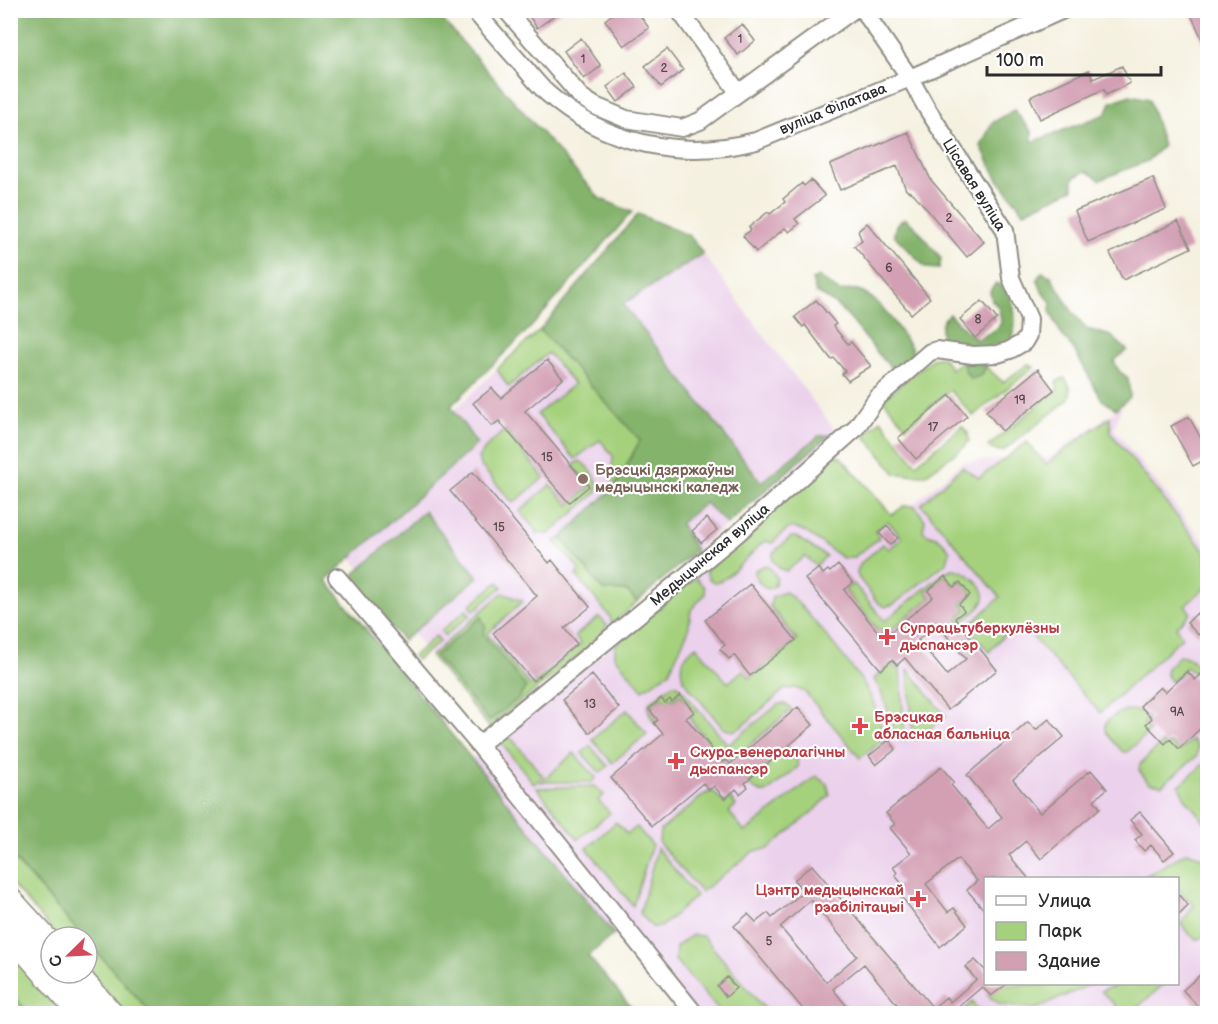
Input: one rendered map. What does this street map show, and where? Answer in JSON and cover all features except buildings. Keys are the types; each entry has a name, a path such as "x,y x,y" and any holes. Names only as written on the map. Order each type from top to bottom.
{"highway":[{"path":"10,900 39,932"},
{"path":"10,933 81,1014"},
{"path":"86,985 111,1014"}],"street":[{"name":"вуліца Філатава","path":"474,10 547,92 578,117 612,134 646,145 684,150 731,148 756,141 910,78 1063,10"},
{"path":"506,10 581,97 595,106 626,119 682,128 700,121 853,10"},
{"path":"679,10 738,92"},
{"path":"863,10 910,78"},
{"name":"Цісавая вуліца","path":"910,78 1005,231 1011,278 1026,310 1030,327 1024,342 998,354 973,355 937,350 930,352"},
{"name":"Медыцынская вуліца","path":"478,745 745,526 855,429 877,398 930,352"},
{"path":"337,577 478,745 695,1014"}],"shaded area":[{"name":"Брэсцкі дзяржаўны медыцынскі каледж","path":"632,244 703,254 837,433 696,550 491,729 356,564 328,534 497,369"},
{"name":"Брэсцкая абласная бальніца","path":"1122,406 1114,429 1207,545 1207,1013 679,1013 471,759 603,652 830,459 888,525 963,462 1050,457"}],"green space":[{"path":"10,11 435,11 599,198 632,212 532,326 451,406 477,444 326,580 614,934 588,956 636,1013 151,1013 99,954 99,925 72,925 11,855"},
{"path":"1130,95 1149,99 1163,146 1147,161 1100,180 1086,171 1073,178 1073,189 1024,212 997,178 981,146 992,123 1014,110 1032,132 1032,142 1106,114 1111,102"},
{"path":"638,214 690,236 703,254 623,304 761,482 819,436 829,435 727,524 705,503 680,524 696,550 637,602 627,591 603,590 561,538 616,485 640,440 540,330"},
{"path":"905,218 941,258 939,269 926,268 894,235 896,225"},
{"path":"1042,272 1051,276 1073,313 1087,329 1111,336 1127,350 1114,361 1119,371 1128,378 1130,397 1116,409 1102,400 1073,348 1061,334 1050,311 1051,302 1042,291 1037,279"},
{"path":"819,277 840,292 856,289 867,294 889,315 912,349 913,355 896,372 839,308 816,293 812,280"},
{"path":"996,283 1008,293 1014,307 1013,338 986,348 987,363 982,375 971,379 964,370 963,351 942,339 941,325 949,314 976,340 997,329 1001,323 1000,314 997,305 992,301 990,291"},
{"path":"540,330 641,440 616,485 611,479 613,456 600,440 575,459 537,414 574,384 548,353 508,387 497,369"},
{"path":"943,357 951,369 962,361 973,375 984,365 1003,382 1028,364 1034,367 973,416 950,390 906,427 883,399 932,359"},
{"path":"1064,378 1070,389 1068,400 1003,451 993,450 988,446 1058,389 1056,382"},
{"path":"1110,417 1111,433 1207,554 1208,585 1185,606 1191,613 1176,627 1182,637 1100,713 1031,635 1020,629 1005,634 989,652 968,627 1000,597 921,504 962,467 979,478 1027,442 1046,464"},
{"path":"881,420 916,464 962,426 968,433 969,441 963,448 925,475 896,474 864,435"},
{"path":"505,430 544,478 513,503 480,465 478,458 488,445"},
{"path":"833,455 841,457 892,515 904,506 915,506 925,520 923,531 938,538 950,551 947,562 894,604 885,607 877,602 858,577 857,571 861,563 883,544 889,549 902,538 888,521 875,531 879,538 854,557 843,558 809,534 790,528 772,543 764,541 728,576 718,582 711,581 706,571 712,564"},
{"path":"580,461 596,478 597,492 549,534 538,533 520,511 550,485 569,505 590,487 573,465"},
{"path":"424,511 478,577 403,641 351,577"},
{"path":"791,537 796,537 826,556 816,566 805,556 787,571 780,569 773,560 773,553"},
{"path":"561,538 603,590 627,591 637,602 612,624 610,617 576,575 580,570 555,541"},
{"path":"765,565 777,578 774,586 768,589 758,581 755,573 755,570"},
{"path":"952,569 974,579 984,594 981,606 961,623 957,619 966,610 961,604 972,594 960,580 954,586 945,576 926,591 931,597 887,633 883,628 879,631 845,590 854,584 885,621 945,572"},
{"path":"696,578 704,587 705,594 691,610 688,631 669,672 643,690 615,657 615,646"},
{"path":"498,582 502,587 474,611 470,605"},
{"path":"785,592 802,607 828,638 854,670 871,696 886,738 860,758 805,692 795,688 785,689 740,728 732,731 723,728 684,681 681,670 683,661 696,646 728,683 743,670 750,678 797,640 770,606 772,597"},
{"path":"502,593 523,601 487,634 531,686 581,644 575,636 599,617 607,625 600,638 489,727 431,656"},
{"path":"466,610 470,615 445,636 441,631"},
{"path":"481,617 486,627 483,634 526,687 519,698 489,721 435,656"},
{"path":"436,636 440,641 417,660 413,656"},
{"path":"1180,655 1190,658 1199,668 1194,673 1187,667 1172,682 1166,674 1167,668"},
{"path":"891,664 895,668 900,668 905,740 893,729 885,702 874,679"},
{"path":"908,669 946,716 917,739 913,739"},
{"path":"673,684 678,685 728,745 779,704 785,704 792,709 731,761 727,757 723,760 689,718 695,712 680,694 673,700 670,698 666,701 661,697 649,708 657,719 654,722 649,713 648,708 649,703"},
{"path":"627,710 647,734 612,763 592,739"},
{"path":"1126,710 1140,711 1148,718 1143,724 1150,731 1127,752 1123,752 1105,728 1109,720"},
{"path":"506,737 513,740 543,776 534,784 497,738"},
{"path":"1192,740 1198,747 1197,756 1162,785 1149,783 1139,770 1140,764 1162,743 1165,747 1170,743 1179,751"},
{"path":"590,746 608,766 600,773 582,753"},
{"path":"787,748 797,760 798,767 766,793 751,787 747,782"},
{"path":"574,753 596,778 592,782 541,782"},
{"path":"1207,761 1207,825 1185,798 1179,786"},
{"path":"816,776 827,784 830,795 768,849 754,851 701,892 659,843 660,831 705,794 713,791 724,803 730,798 736,805 729,812 745,832"},
{"path":"594,786 604,795 598,800 610,813 578,839 537,788"},
{"path":"616,822 627,834 637,827 652,845 633,906 587,848"},
{"path":"657,848 696,896 661,927 652,927 640,913"},
{"path":"1187,852 1201,857 1207,864 1207,935 1197,940 1181,924 1194,905 1179,890 1179,877 1144,877"},
{"path":"10,855 72,925 48,925 11,883"},
{"path":"692,935 703,936 768,1013 721,1013 675,960 676,947"},
{"path":"10,952 65,1013 29,1013 11,993"},
{"path":"99,954 151,1013 126,1013 99,983"},
{"path":"1000,985 1089,985 1036,1009 1001,1005 987,995"},
{"path":"1116,985 1163,985 1131,1013 1110,1013 1117,1007 1101,991"},
{"path":"11,993 29,1013 11,1013"},
{"path":"972,1002 977,1008 988,1013 965,1013 963,1011"}],"place":[{"name":"Брэсцкі дзяржаўны медыцынскі каледж","path":"583,479"},
{"name":"Супрацьтуберкулёзны дыспансэр","path":"887,637"},
{"name":"Брэсцкая абласная бальніца","path":"860,726"},
{"name":"Скура-венералагічны дыспансэр","path":"676,761"},
{"name":"Цэнтр медыцынскай рэабілітацыі","path":"918,899"}]}
